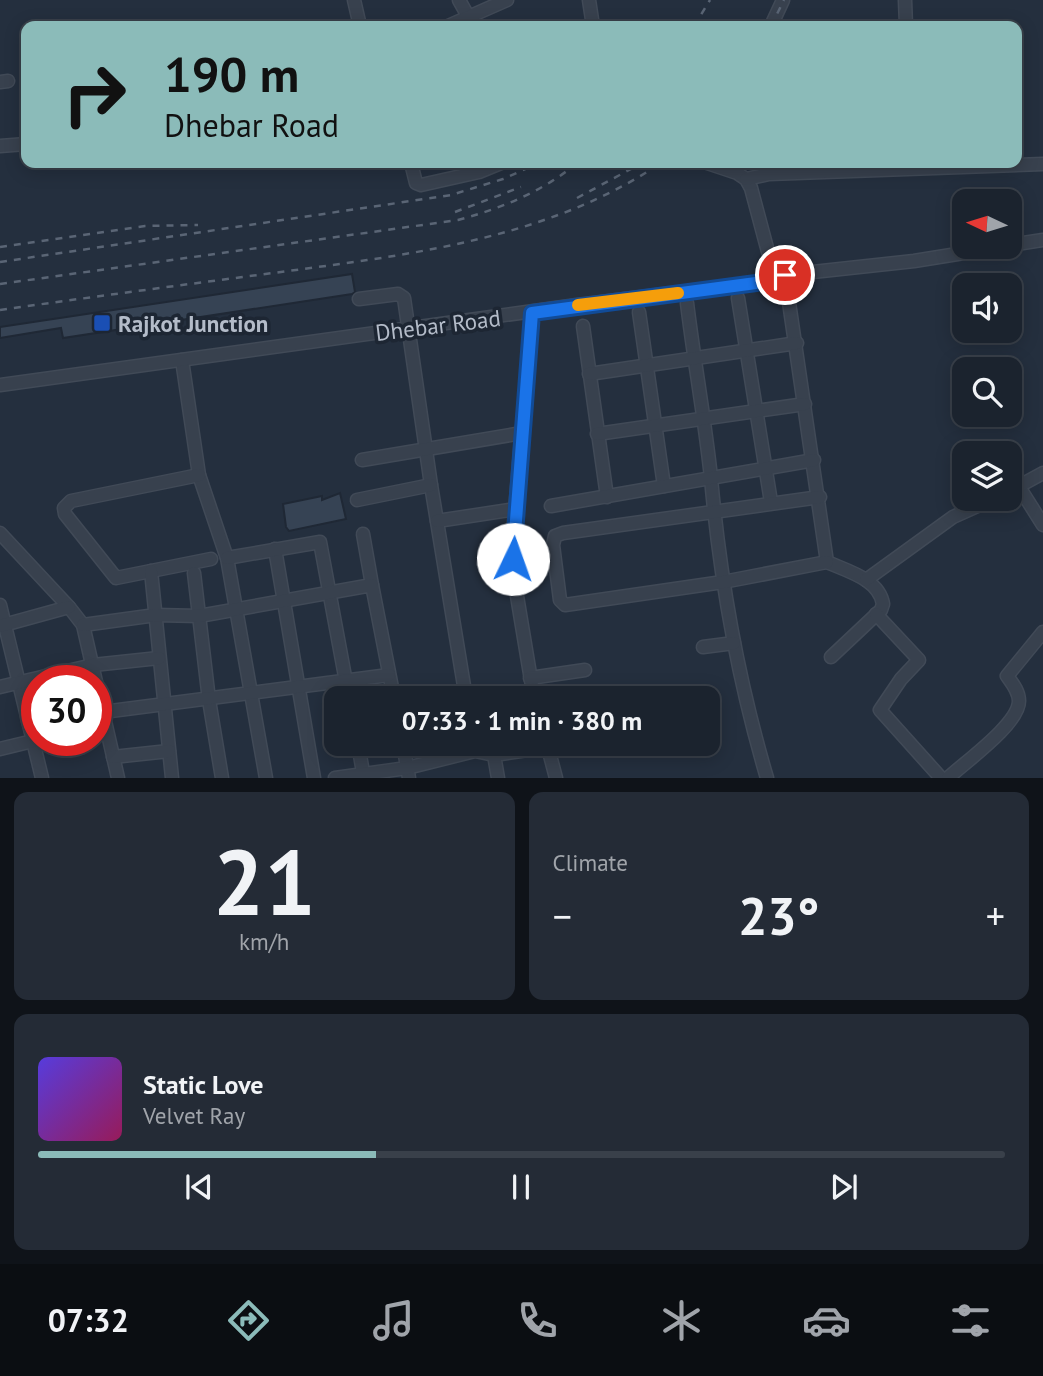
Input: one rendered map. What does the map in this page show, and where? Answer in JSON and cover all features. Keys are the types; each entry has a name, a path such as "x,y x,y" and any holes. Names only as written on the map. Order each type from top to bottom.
{"street":[{"path":"354,0 359,21"},
{"path":"459,0 468,16"},
{"path":"458,21 494,2 508,0"},
{"path":"589,0 592,21"},
{"path":"773,21 783,0"},
{"path":"905,0 906,21"},
{"path":"0,146 21,144"},
{"path":"1022,165 1043,164"},
{"path":"412,168 416,183 421,185 479,173 490,168"},
{"path":"719,168 746,179 769,174 933,168"},
{"path":"746,179 780,277 797,343 827,562"},
{"path":"1022,243 1043,240"},
{"name":"Dhebar Road","path":"0,385 952,255"},
{"path":"359,299 398,294 404,298 425,450 464,686"},
{"path":"738,298 771,502"},
{"path":"687,303 723,582 746,708 766,778"},
{"path":"639,312 664,486"},
{"path":"532,313 513,572 532,686"},
{"path":"583,326 607,497"},
{"path":"589,374 797,343"},
{"path":"182,360 199,475 227,558 265,778"},
{"path":"597,434 755,409 805,404"},
{"path":"362,460 522,433"},
{"path":"551,506 814,460"},
{"path":"1022,485 1043,473"},
{"path":"199,475 71,501 64,508 66,518 116,578 211,559"},
{"path":"357,500 431,485"},
{"path":"820,497 771,502 555,536 553,545 560,600 565,605 723,582 827,562 866,580 882,597 883,604 831,657"},
{"path":"1022,499 1043,525"},
{"path":"437,521 516,509"},
{"path":"866,580 933,531 970,511"},
{"path":"0,533 83,625 93,665 159,659"},
{"path":"363,534 391,686"},
{"path":"227,558 320,541 347,686"},
{"path":"275,549 314,778"},
{"path":"151,571 172,778"},
{"path":"194,573 209,699 222,778"},
{"path":"83,625 156,615 199,616 372,585"},
{"path":"0,605 2,625 21,689"},
{"path":"2,625 69,607"},
{"path":"876,614 919,660 880,710 941,778"},
{"path":"948,778 1009,723 1017,712 1017,692 1007,676 1043,632"},
{"path":"703,647 734,643"},
{"path":"530,678 585,670"},
{"path":"112,719 163,706 389,675"},
{"path":"0,687 19,682"},
{"path":"0,749 21,744"},
{"path":"113,757 169,751"},
{"path":"112,754 118,778"},
{"path":"37,756 41,778"},
{"path":"360,756 364,776"},
{"path":"335,778 408,773 451,756"},
{"path":"494,756 498,778"},
{"path":"550,756 556,778"}],"building":[{"path":"352,274 355,292 352,294 63,338 61,328 0,338 0,327"},
{"path":"340,493 346,519 289,531 286,527 283,504 322,496 322,500"}],"railway":[{"path":"697,21 710,0"},
{"path":"774,21 784,0"},
{"path":"0,262 451,195 503,179 528,168"},
{"path":"0,284 458,220 521,198 570,168"},
{"path":"577,198 633,168"},
{"path":"0,310 424,251 523,227 571,210 617,189 653,168"},
{"path":"455,212 521,187"},
{"path":"0,247 145,226 198,225"}],"slow traffic":[{"path":"578,305 678,293"}],"place":[{"name":"Rajkot Junction","path":"102,323"}],"route":[{"path":"513,559 532,313 756,283 785,275"}]}
